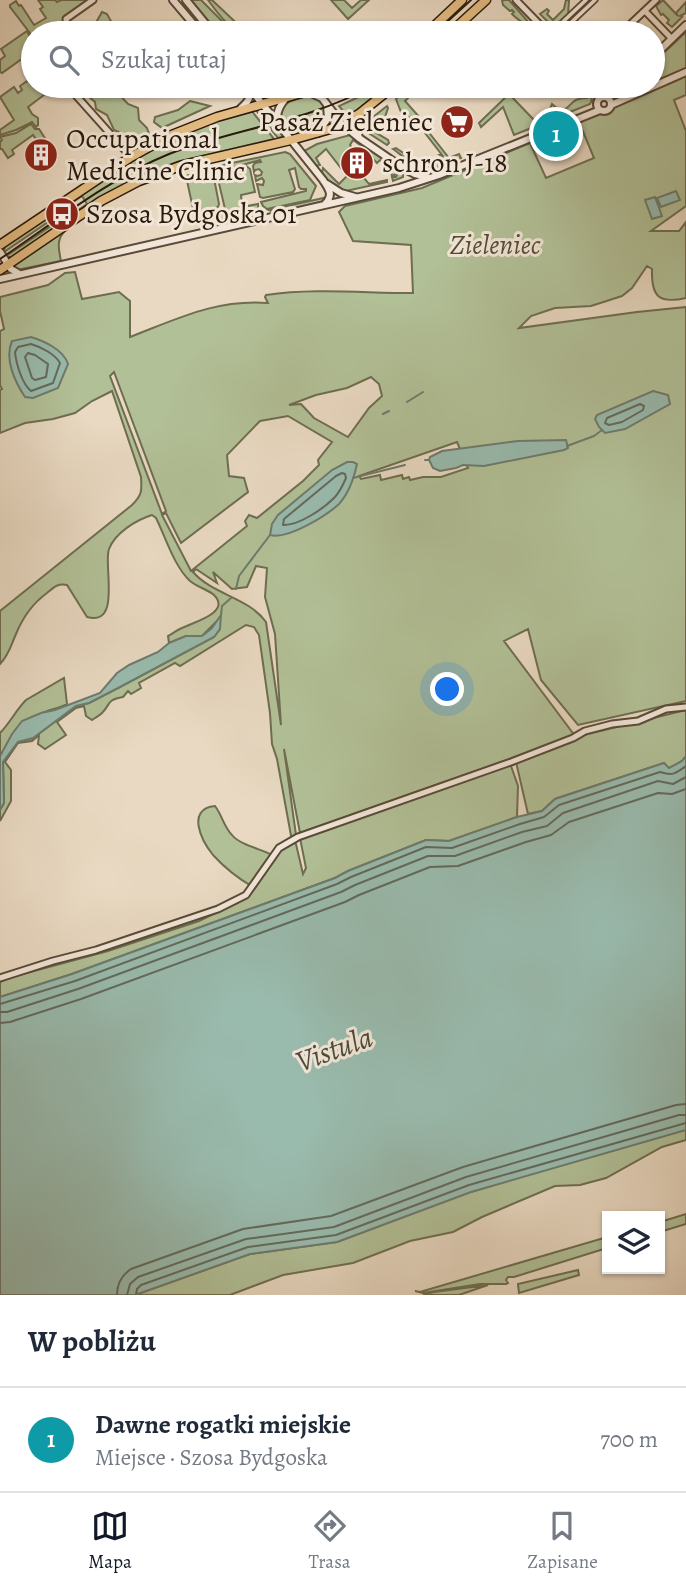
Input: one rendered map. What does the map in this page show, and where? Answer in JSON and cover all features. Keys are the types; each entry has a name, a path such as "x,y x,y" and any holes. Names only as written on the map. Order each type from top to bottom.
{"main road":[{"path":"440,21 463,0"},
{"path":"463,21 486,0"},
{"path":"0,245 131,157 169,136 192,125 280,98"},
{"path":"4,267 100,202 139,181 183,165 317,134 342,124 379,98"}],"street":[{"path":"66,21 93,0"},
{"path":"173,0 191,21"},
{"path":"186,0 204,21"},
{"path":"516,0 538,21"},
{"path":"563,21 586,0"},
{"path":"573,21 595,0"},
{"path":"634,21 656,0"},
{"path":"645,10 655,21"},
{"path":"665,46 686,25"},
{"path":"665,31 672,39"},
{"path":"665,81 686,72"},
{"path":"78,98 131,157"},
{"path":"241,109 249,98"},
{"path":"257,98 323,180 330,196 324,205"},
{"path":"280,126 278,110 286,98"},
{"path":"321,98 342,124 359,138 403,168 415,174 433,177"},
{"path":"595,98 606,110 627,98"},
{"path":"0,279 399,188 433,177 566,122 592,109 602,98"},
{"path":"609,98 611,105"},
{"path":"317,134 329,115 325,100"},
{"path":"359,114 356,127 359,138"},
{"path":"399,188 406,178 403,168"},
{"path":"323,180 337,191 356,198"},
{"path":"0,252 4,267 20,273"},
{"path":"0,978 96,950 226,905 246,895 279,848 298,837 511,762 585,731 638,721 666,709 686,707"}],"green space":[{"path":"38,0 89,0 66,21 41,21 46,18 40,9 43,7"},
{"path":"191,0 201,0 222,21 208,21"},
{"path":"208,0 212,0 234,21 225,21"},
{"path":"331,0 344,0 352,8 361,0 369,0 348,19"},
{"path":"502,0 509,0 527,21 520,21 512,14 512,10 503,5"},
{"path":"566,0 569,0 568,15 562,21 547,21 540,14 547,9 547,14 553,20 564,9"},
{"path":"663,0 678,16 676,13 686,2 686,13 680,16 682,17 672,27 656,6"},
{"path":"16,1 31,21 21,21 10,7"},
{"path":"102,12 107,14 111,21 97,21"},
{"path":"686,32 686,69 665,77 665,52"},
{"path":"21,35 21,60 2,73 0,60 5,56 1,49"},
{"name":"Zieleniec","path":"686,76 686,95 674,100 686,131 686,206 651,231 679,231 686,222 686,298 669,300 658,296 653,286 652,269 647,266 632,288 622,296 591,306 555,308 531,316 519,328 686,307 686,701 578,725 541,680 528,629 504,641 575,736 300,833 284,749 296,835 292,841 272,744 259,635 254,627 246,625 180,666 175,663 139,683 141,688 131,694 128,691 123,697 111,701 102,713 92,720 86,716 84,706 76,708 57,722 66,735 45,749 38,744 39,735 32,741 18,743 5,762 11,770 11,801 0,821 0,810 4,803 3,762 18,742 33,738 76,706 89,703 214,637 220,629 220,618 202,636 186,636 169,643 168,636 214,612 218,601 214,595 184,575 156,518 152,515 127,528 109,549 109,592 104,613 98,618 87,617 67,585 56,586 29,611 0,664 0,611 132,505 140,495 141,477 112,391 75,413 25,423 0,433 0,331 4,329 0,297 48,285 65,273 75,272 82,299 119,292 130,301 130,337 214,307 268,303 266,295 321,291 413,293 411,245 353,241 339,212 345,206 422,188 530,143 546,178 594,158 579,122 599,113 608,113 614,107 635,98 665,98 665,85","holes":["114,372 166,511 162,514 110,376","371,377 379,384 382,396 369,408 348,437 314,418 301,404 289,405 347,388","288,416 332,442 318,460 319,465 303,481 257,518 249,515 245,521 247,526 191,571 162,515 166,513 181,543 248,492 244,478 229,476 227,455 260,421","457,442 468,468 441,477 410,480 409,477 403,479 402,475 381,480 380,475 361,479 359,476","256,566 267,568 265,597 275,634 281,725 266,622 250,607 210,586 193,572 196,569 217,583 213,572 232,589 247,587"]},
{"path":"14,87 18,93 21,91 21,98 40,98 28,107 38,118 38,125 36,127 32,122 0,135 0,130 14,120 0,97"},
{"path":"90,98 122,98 138,108 139,120 149,134 130,137 114,130 107,115 96,109 95,102"},
{"path":"356,98 375,98 348,117 339,106"},
{"path":"408,98 405,101 421,119 415,122 401,112 396,99"},
{"path":"505,98 513,98 534,120 534,127 514,135 503,107 481,127 479,123"},
{"path":"580,98 592,100 590,104 555,118 550,109 552,104 562,110"},
{"path":"317,99 325,111 324,120 315,128 306,131 289,129 280,118 280,111 288,102"},
{"path":"190,101 210,106 162,128 154,122 155,117 178,110"},
{"path":"387,106 385,117 381,117 375,132 388,140 387,145 367,132 363,125"},
{"path":"261,107 284,136 278,138 255,109"},
{"path":"251,110 274,139 177,162 136,179 61,222 87,204 82,196 57,213 56,211 150,149 190,129"},
{"path":"31,124 35,129 39,129 54,152 44,151 33,135 12,150 14,154 8,158 0,149 0,137 16,133"},
{"path":"427,130 449,158 459,154 461,158 435,168 426,169 393,149 396,148 414,160 434,168 438,157 443,160 444,158 425,133"},
{"path":"350,135 400,170 403,177 393,181 392,177 396,177 398,173 392,176 389,166 380,160 377,163 369,155 370,152 353,140 350,145 352,148 346,157 369,184 387,182 346,191 331,184 322,173 323,168 339,184 347,176 326,149 316,158 320,165 315,166 304,151 317,144"},
{"path":"285,152 290,154 316,186 310,200 267,209 263,206 261,202 306,189 299,187 295,168 289,170 295,189 293,192 260,197 257,184 263,185 264,181 262,178 256,181 255,175 261,175 262,172 259,169 254,172 253,166 261,162 260,160 199,177 214,178 219,204 206,212 222,212 225,209 217,175 245,165 250,169 255,192 241,195 242,207 258,204 258,211 197,225 190,220 195,218 186,176"},
{"path":"328,197 324,201 276,213 269,210"},
{"path":"51,214 54,218 4,252 5,246"},
{"path":"57,222 59,225 14,257 6,256"},
{"path":"63,230 59,246 61,261 13,269 13,266"},
{"path":"64,678 67,704 35,717 0,756 0,733 22,704"},
{"path":"686,710 686,756 682,761 669,769 664,763 555,799 542,811 528,814 516,762 580,736"},
{"path":"508,765 511,766 518,786 517,817 449,841 426,840 335,878 72,974 0,997 0,982 8,978 108,951 199,921 244,899 253,887 217,859 208,849 201,834 198,819 206,808 215,806 236,838 272,855 292,841 296,844 303,874 306,868 300,838"},
{"path":"686,1128 686,1140 662,1147 606,1178 580,1185 555,1186 453,1232 410,1241 353,1263 283,1275 230,1295 135,1295 250,1254 337,1242 467,1193"},
{"path":"686,1214 686,1224 665,1230 665,1220"},
{"path":"602,1238 602,1250 508,1277 506,1284 480,1284 423,1293 415,1291 420,1292"},
{"path":"578,1270 579,1275 519,1293 518,1284"},
{"path":"488,1285 459,1295 423,1295 434,1292"}],"water":[{"path":"676,191 680,200 661,207 657,198"},
{"path":"655,197 662,216 652,219 645,200"},
{"path":"31,337 58,350 68,364 58,388 33,398 25,397 21,391 14,377 9,355 12,341"},
{"path":"653,391 668,395 670,404 625,429 605,433 599,427 595,419 597,415"},
{"path":"566,440 568,448 564,450 484,466 463,465 440,471 433,468 429,460 442,451 518,441"},
{"path":"347,462 357,464 351,485 339,504 296,531 270,535 272,524 278,515 332,470"},
{"path":"221,615 220,629 214,637 89,703 76,706 33,738 18,742 3,762 4,803 0,810 0,756 22,721 100,693 117,673 129,665 186,636 202,636"},
{"name":"Vistula","path":"686,756 686,1130 471,1192 337,1242 250,1254 135,1295 0,1295 0,997 72,974 335,878 426,840 449,841 542,811 555,799 664,763 669,768"}],"waterway":[{"path":"407,402 423,392"},
{"path":"383,414 389,411"},
{"path":"567,446 594,436 602,430"},
{"path":"353,478 405,465"},
{"path":"236,589 239,576 270,535"},
{"path":"221,615 222,606 231,598"}],"tram line":[{"path":"448,21 471,0"},
{"path":"0,259 82,202 147,164 194,145 297,116 348,98"}],"place":[{"name":"Pasaż Zieleniec","path":"457,122"},
{"name":"Dawne rogatki miejskie","path":"556,134"},
{"name":"Occupational Medicine Clinic","path":"41,155"},
{"name":"schron J-18","path":"357,163"},
{"name":"Szosa Bydgoska 01","path":"62,214"}]}
